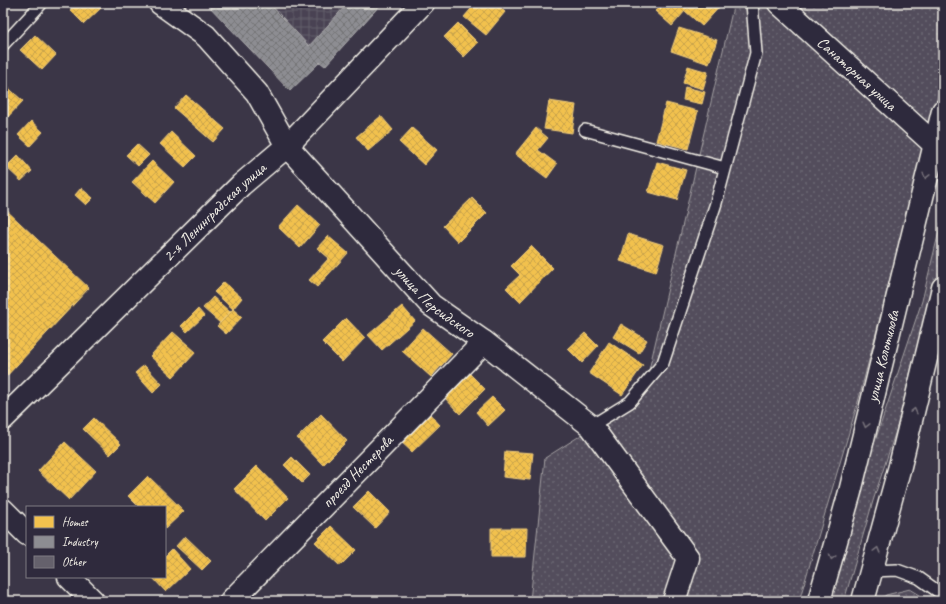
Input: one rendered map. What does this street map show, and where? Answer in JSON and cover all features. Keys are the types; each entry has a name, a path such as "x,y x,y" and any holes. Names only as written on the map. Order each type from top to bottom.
{"street":[{"name":"улица Персидского","path":"160,3 206,36 257,93 287,146 431,305 484,342 591,426 688,558 674,601"},
{"name":"2-я Ленинградская улица","path":"3,419 241,185 287,146 423,3"},
{"name":"Санаторная улица","path":"779,3 934,144"},
{"name":"улица Колотилова","path":"819,601 850,492 943,111"},
{"path":"863,601 900,466 943,288"},
{"name":"проезд Нестерова","path":"231,601 484,342"},
{"path":"3,510 26,533"},
{"path":"70,578 93,601"}],"lane":[{"path":"3,45 42,3"},
{"path":"591,426 630,402 663,363 716,203 756,53 752,3"},
{"path":"585,130 725,168"},
{"path":"871,571 897,570 919,578 943,595"}],"shaded area":[{"path":"206,3 382,3 325,66 320,62 290,91"},
{"path":"734,3 943,3 943,75 858,402 799,601 530,601 545,458 643,396"},
{"path":"943,215 943,262 918,363 873,501 844,601 829,601 858,492 922,301"},
{"path":"910,589 930,601 878,601 886,595"}],"building: Homes":[{"path":"77,3 97,3 101,8 84,24 70,10"},
{"path":"476,3 495,3 505,12 486,35 464,17"},
{"path":"663,3 678,3 680,5 681,3 723,3 702,26 685,11 672,26 655,11"},
{"path":"458,23 478,43 464,57 444,37"},
{"path":"679,28 717,40 709,64 671,51"},
{"path":"35,35 56,55 42,70 20,50"},
{"path":"688,66 708,72 703,89 683,83"},
{"path":"3,83 23,101 3,122"},
{"path":"685,87 705,92 702,104 683,100"},
{"path":"186,95 225,129 213,142 174,108"},
{"path":"549,101 576,105 572,133 544,129"},
{"path":"666,103 698,111 688,149 656,141"},
{"path":"381,116 393,130 368,151 356,137"},
{"path":"31,121 43,132 30,146 18,135"},
{"path":"412,128 437,150 424,165 399,142"},
{"path":"536,128 548,138 538,150 557,164 547,178 515,154"},
{"path":"171,132 196,156 185,167 160,144"},
{"path":"137,144 149,155 138,166 126,155"},
{"path":"18,155 32,171 21,181 6,167"},
{"path":"152,161 174,182 155,203 132,182"},
{"path":"657,162 686,170 677,200 648,192"},
{"path":"81,188 93,198 86,205 75,195"},
{"path":"472,198 487,213 458,242 443,226"},
{"path":"298,205 320,225 300,248 278,227"},
{"path":"3,207 89,288 3,380"},
{"path":"628,234 664,245 656,272 620,261"},
{"path":"328,236 348,253 317,287 309,280 329,258 317,248"},
{"path":"531,246 553,268 520,302 506,288 520,275 511,266"},
{"path":"224,282 242,298 233,309 214,292"},
{"path":"213,297 230,312 220,323 203,308"},
{"path":"402,306 415,321 382,350 368,335"},
{"path":"198,309 204,316 187,332 181,326"},
{"path":"233,309 242,317 226,334 217,326"},
{"path":"346,318 365,338 342,362 322,342"},
{"path":"621,324 647,340 639,353 613,337"},
{"path":"423,328 452,354 431,377 402,351"},
{"path":"173,332 196,352 173,377 150,356"},
{"path":"585,333 598,346 582,363 568,349"},
{"path":"609,342 643,365 622,395 589,373"},
{"path":"144,365 162,384 153,393 135,373"},
{"path":"467,371 485,389 460,414 442,395"},
{"path":"492,397 505,410 488,426 476,412"},
{"path":"428,412 440,425 412,452 399,440"},
{"path":"321,414 347,441 323,465 297,438"},
{"path":"94,418 121,444 110,455 83,429"},
{"path":"65,442 96,471 69,500 38,471"},
{"path":"505,451 533,453 530,480 503,477"},
{"path":"292,457 310,475 302,483 284,465"},
{"path":"257,466 288,498 265,521 234,489"},
{"path":"148,476 184,511 166,528 166,506 138,506 128,496"},
{"path":"369,491 390,512 375,528 353,507"},
{"path":"331,526 356,550 340,566 315,542"},
{"path":"491,528 527,528 526,557 491,557"},
{"path":"185,536 211,561 202,570 176,546"},
{"path":"172,549 190,569 166,592 153,578 166,578 166,555"},
{"path":"489,598 520,599 520,601 489,601"}],"building: Industry":[{"path":"206,3 269,3 309,46 348,3 382,3 325,66 320,62 290,91"}],"building: Other":[{"path":"943,527 943,549 939,544"}]}
